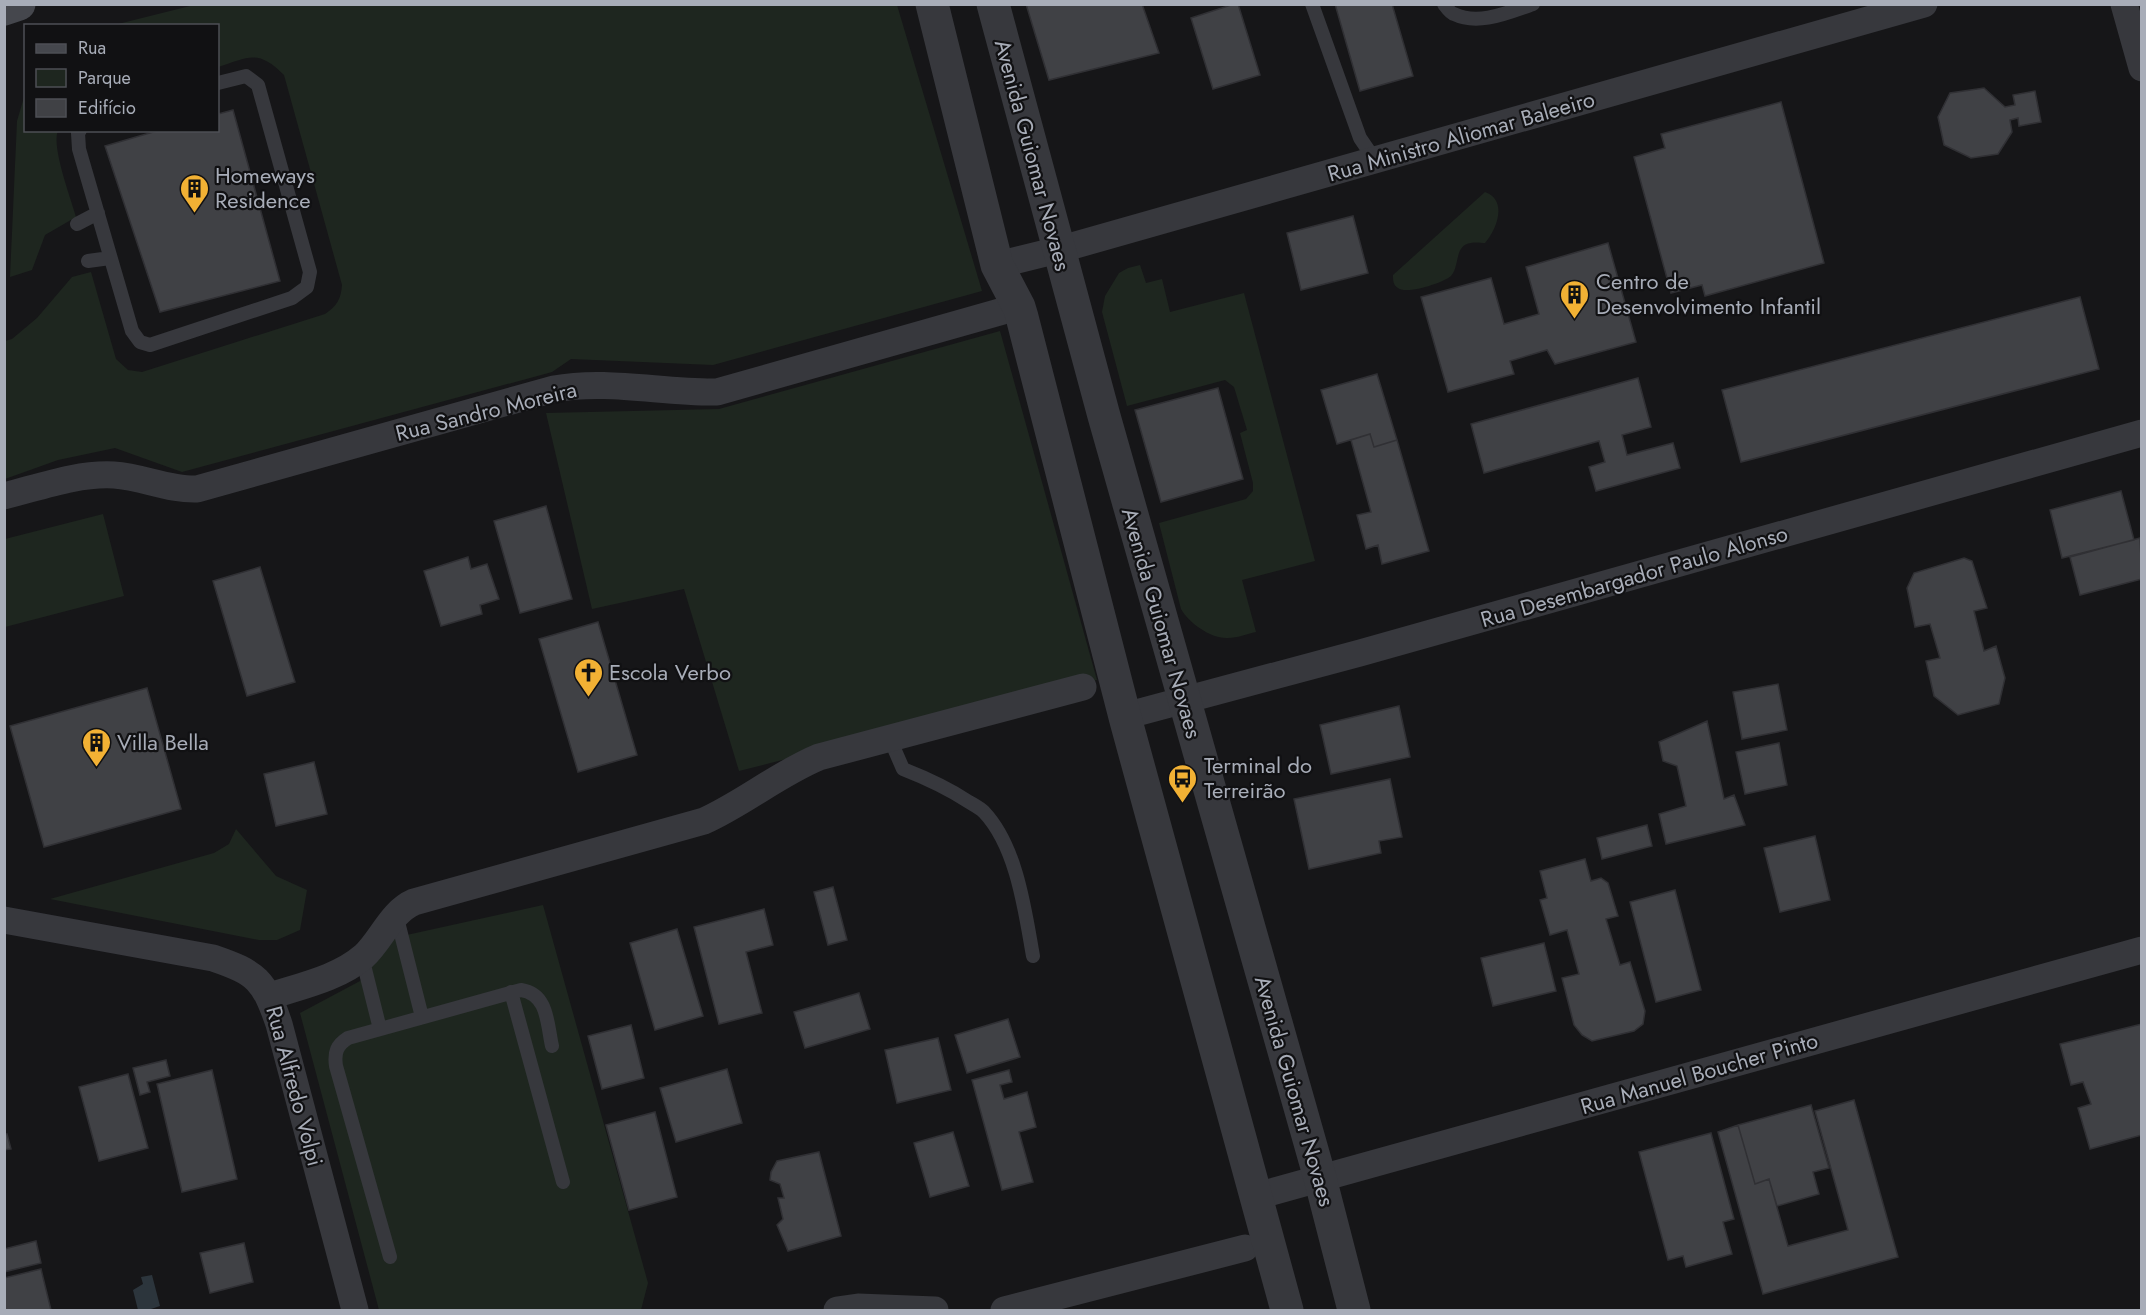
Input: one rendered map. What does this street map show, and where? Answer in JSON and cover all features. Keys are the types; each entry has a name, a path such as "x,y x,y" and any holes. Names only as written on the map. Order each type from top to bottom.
{"main road":[{"path":"4,9 19,4"}],"street":[{"path":"932,4 997,265 1022,316 1125,716 1287,1311"},
{"name":"Avenida Guiomar Novaes","path":"993,4 1058,250 1320,1178 1354,1311"},
{"name":"Rua Ministro Aliomar Baleeiro","path":"997,265 1058,250 1924,4"},
{"path":"2124,4 2142,68"},
{"name":"Rua Sandro Moreira","path":"4,496 96,475 117,475 183,490 197,489 554,389 574,385 717,392 1003,311"},
{"name":"Rua Desembargador Paulo Alonso","path":"1125,716 2142,433"},
{"path":"270,996 318,980 362,957 380,938 403,906 704,821 723,813 801,765 819,757 1083,687"},
{"name":"Rua Alfredo Volpi","path":"4,920 213,958 242,968 258,979 270,996 279,1024 355,1311"},
{"name":"Rua Manuel Boucher Pinto","path":"1257,1196 2142,950"},
{"path":"1004,1311 1245,1248"},
{"path":"837,1311 858,1307 935,1311"}],"lane":[{"path":"1312,4 1360,138 1375,160"},
{"path":"1444,4 1452,14 1492,17 1533,4"},
{"path":"79,132 79,149 110,258 132,331 140,342 150,345 292,298 307,286 310,272 258,86 246,76 234,77 219,83"},
{"path":"77,224 98,213"},
{"path":"88,261 110,258"},
{"path":"890,738 903,769 944,786 983,811 1001,836 1013,867 1033,956"},
{"path":"396,914 422,1017"},
{"path":"362,957 380,1029"},
{"path":"390,1257 335,1057 341,1042 348,1038 521,990 538,996 543,1004 552,1046"},
{"path":"512,992 563,1182"}],"green space":[{"path":"198,4 897,5 982,291 713,365 571,359 552,372 182,472 115,448 58,460 5,479 5,341 12,339 37,318 72,277 91,272 116,359 128,370 142,372 325,314 333,308 341,294 342,285 284,75 260,58 246,58 219,67 219,24 118,24"},
{"path":"24,97 24,132 58,132 59,160 76,217 45,235 32,270 10,277 17,121"},
{"path":"1485,192 1496,201 1498,215 1485,243 1471,243 1462,248 1454,272 1447,279 1416,289 1402,290 1396,287 1393,275"},
{"path":"1140,265 1146,283 1162,279 1170,312 1244,293 1315,561 1242,580 1256,632 1238,637 1221,638 1195,625 1181,609 1159,523 1246,499 1253,491 1253,483 1240,433 1247,430 1234,387 1225,380 1127,406 1102,312 1105,296 1119,273"},
{"path":"1000,331 1097,680 739,771 684,589 592,609 546,413 719,409"},
{"path":"103,514 124,596 5,627 5,539"},
{"path":"236,829 276,876 307,890 300,930 277,940 259,940 50,899 214,853 229,844"},
{"path":"543,905 648,1283 641,1310 379,1310 300,1013 360,981 393,938"}],"shaded area":[{"path":"152,1275 160,1306 138,1310 133,1290 143,1284 141,1277"}],"building":[{"path":"1026,4 1142,4 1159,53 1049,80"},
{"path":"1238,4 1260,75 1213,89 1191,18"},
{"path":"1335,4 1392,4 1413,76 1360,91"},
{"path":"1984,88 2005,107 2015,105 2013,95 2035,91 2041,122 2019,126 2018,118 2010,120 2012,132 1998,154 1971,158 1944,145 1938,117 1950,93"},
{"path":"1781,102 1824,263 1705,296 1702,285 1671,293 1634,157 1665,148 1661,134"},
{"name":"Homeways Residence","path":"233,110 280,281 160,312 105,146 153,132 219,132 219,114"},
{"path":"1353,216 1368,273 1301,290 1287,233"},
{"name":"Centro de Desenvolvimento Infantil","path":"1608,243 1636,342 1555,364 1547,350 1510,361 1514,374 1448,392 1421,297 1491,278 1504,324 1539,314 1526,267"},
{"path":"2080,297 2099,369 1741,462 1722,390"},
{"path":"1377,374 1397,440 1374,447 1370,434 1337,444 1321,390"},
{"path":"1638,378 1651,427 1622,435 1627,455 1673,443 1680,468 1596,491 1589,467 1605,462 1599,441 1484,473 1471,424"},
{"path":"1218,388 1243,479 1161,502 1135,410"},
{"path":"1370,434 1374,447 1397,440 1429,551 1382,564 1378,545 1366,549 1357,515 1371,512 1351,440"},
{"path":"2121,491 2134,540 2062,558 2050,510"},
{"path":"546,506 572,599 520,613 494,521"},
{"path":"2140,538 2142,579 2080,595 2070,557"},
{"path":"468,557 471,569 487,564 499,599 480,605 482,614 441,626 424,571"},
{"path":"1964,558 1972,561 1987,608 1974,611 1984,651 1996,646 2005,678 1999,704 1958,715 1934,696 1926,661 1940,658 1930,624 1915,627 1907,588 1914,573"},
{"path":"260,567 295,682 247,696 213,581"},
{"name":"Escola Verbo","path":"598,622 637,755 578,772 539,639"},
{"path":"1778,684 1787,730 1742,739 1733,692"},
{"name":"Villa Bella","path":"147,688 181,809 44,847 10,726"},
{"path":"1399,706 1410,757 1331,774 1320,725"},
{"path":"1707,721 1724,799 1734,795 1745,825 1666,844 1659,814 1686,806 1677,766 1663,761 1659,742"},
{"path":"1779,743 1787,785 1745,794 1736,752"},
{"path":"314,762 327,814 276,826 264,774"},
{"path":"1390,779 1402,837 1379,841 1381,853 1309,869 1294,799"},
{"path":"1647,825 1652,846 1602,859 1597,838"},
{"path":"1815,836 1830,900 1780,912 1764,848"},
{"path":"1585,859 1591,881 1601,878 1608,883 1618,916 1606,919 1620,965 1630,962 1645,1011 1643,1024 1634,1031 1592,1041 1582,1035 1574,1025 1562,978 1579,974 1567,930 1550,935 1540,900 1547,898 1540,871"},
{"path":"833,887 847,940 828,945 814,892"},
{"path":"1675,890 1701,990 1656,1002 1630,902"},
{"path":"764,909 773,945 746,952 762,1013 719,1024 694,927"},
{"path":"677,929 703,1016 655,1030 630,943"},
{"path":"1544,943 1556,991 1493,1006 1481,958"},
{"path":"859,993 870,1029 805,1048 794,1012"},
{"path":"1008,1019 1020,1057 967,1073 955,1035"},
{"path":"2142,1024 2142,1135 2090,1149 2078,1108 2091,1104 2083,1082 2071,1085 2060,1044"},
{"path":"631,1025 644,1078 602,1089 588,1036"},
{"path":"938,1038 951,1090 897,1103 885,1050"},
{"path":"166,1060 170,1076 147,1082 150,1092 140,1095 133,1068"},
{"path":"727,1069 742,1123 676,1142 660,1088"},
{"path":"212,1070 237,1179 182,1192 157,1084"},
{"path":"1009,1070 1012,1082 1000,1085 1004,1099 1027,1092 1036,1127 1019,1132 1033,1182 1002,1190 972,1080"},
{"path":"128,1074 148,1148 99,1161 79,1087"},
{"path":"1854,1100 1898,1257 1763,1294 1718,1132 1738,1125 1755,1184 1769,1179 1788,1246 1848,1230 1815,1111"},
{"path":"1811,1105 1829,1168 1813,1172 1819,1194 1777,1206 1769,1179 1755,1184 1738,1125"},
{"path":"655,1112 677,1197 629,1210 606,1125"},
{"path":"953,1132 969,1186 930,1197 914,1143"},
{"path":"1711,1133 1734,1219 1723,1222 1732,1254 1686,1267 1683,1256 1668,1260 1639,1152"},
{"path":"4,1134 7,1134 11,1149 4,1150"},
{"path":"819,1152 841,1236 788,1251 777,1225 783,1219 778,1198 784,1198 780,1184 770,1180 771,1172 777,1161"},
{"path":"36,1241 41,1263 4,1272 4,1249"},
{"path":"244,1243 253,1282 210,1293 200,1253"},
{"path":"41,1269 51,1310 4,1310 4,1278"}],"place":[{"name":"Homeways Residence","path":"194,214"},
{"name":"Centro de Desenvolvimento Infantil","path":"1575,320"},
{"name":"Escola Verbo","path":"588,698"},
{"name":"Villa Bella","path":"96,768"},
{"name":"Terminal do Terreirão","path":"1183,804"}]}
